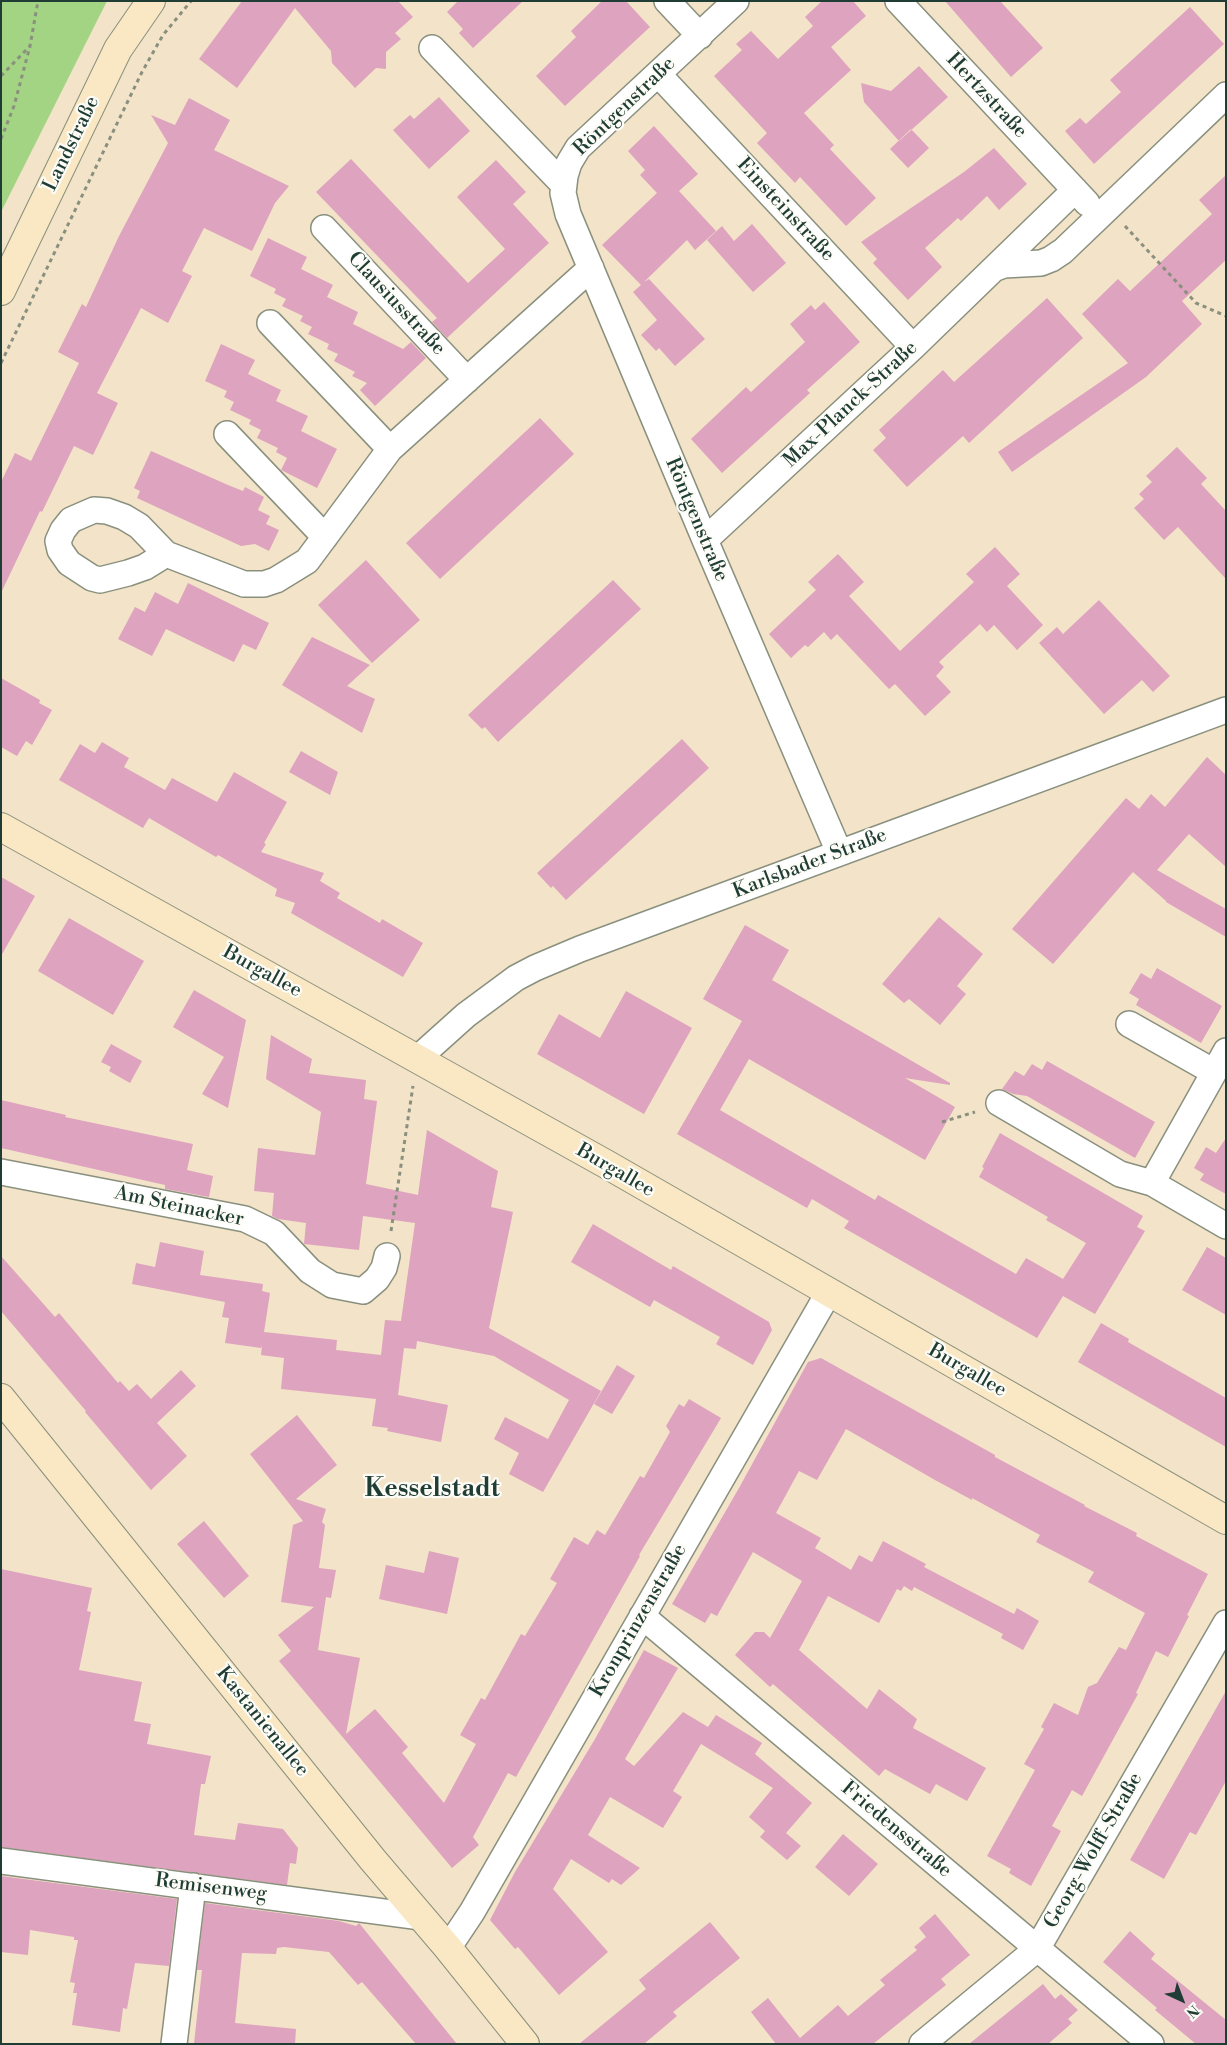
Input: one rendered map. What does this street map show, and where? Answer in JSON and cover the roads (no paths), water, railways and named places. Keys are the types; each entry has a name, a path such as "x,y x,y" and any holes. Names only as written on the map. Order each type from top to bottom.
{"street":[{"name":"Landstraße","path":"1,291 118,49 151,1"},
{"path":"667,1 700,36"},
{"name":"Röntgenstraße","path":"736,1 578,148 569,163 563,193 568,214 590,268 704,540 839,852"},
{"name":"Hertzstraße","path":"898,1 1075,190"},
{"path":"432,48 564,185"},
{"name":"Einsteinstraße","path":"658,74 913,347"},
{"path":"996,268 1012,264 1034,265 1051,260 1063,251 1226,95"},
{"path":"1075,190 1103,212"},
{"name":"Max-Planck-Straße","path":"704,540 913,347 1075,190"},
{"name":"Clausiusstraße","path":"324,228 467,380"},
{"path":"166,554 244,584 264,584 294,570 307,560 390,449 590,268"},
{"path":"270,322 390,449"},
{"path":"227,434 325,537"},
{"name":"Karlsbader Straße","path":"417,1060 466,1015 516,978 534,968 839,852 1226,710"},
{"name":"Burgallee","path":"1,826 829,1292 1226,1520"},
{"path":"1129,1024 1220,1062 1152,1183"},
{"path":"999,1103 1120,1174 1152,1183 1226,1226"},
{"name":"Am Steinacker","path":"1,1172 245,1219 274,1233 310,1271 332,1285 363,1291 376,1279 384,1268 387,1256"},
{"name":"Kronprinzenstraße","path":"448,1948 472,1912 829,1292"},
{"name":"Kastanienallee","path":"1,1398 372,1860 448,1948 525,2044"},
{"name":"Friedensstraße","path":"642,1616 1151,2044"},
{"name":"Georg-Wolff-Straße","path":"922,2044 1037,1949 1226,1623"},
{"name":"Remisenweg","path":"1,1861 421,1917"},
{"path":"174,2044 192,1886"}],"district":[{"name":"Kesselstadt","path":"432,1490"}]}
